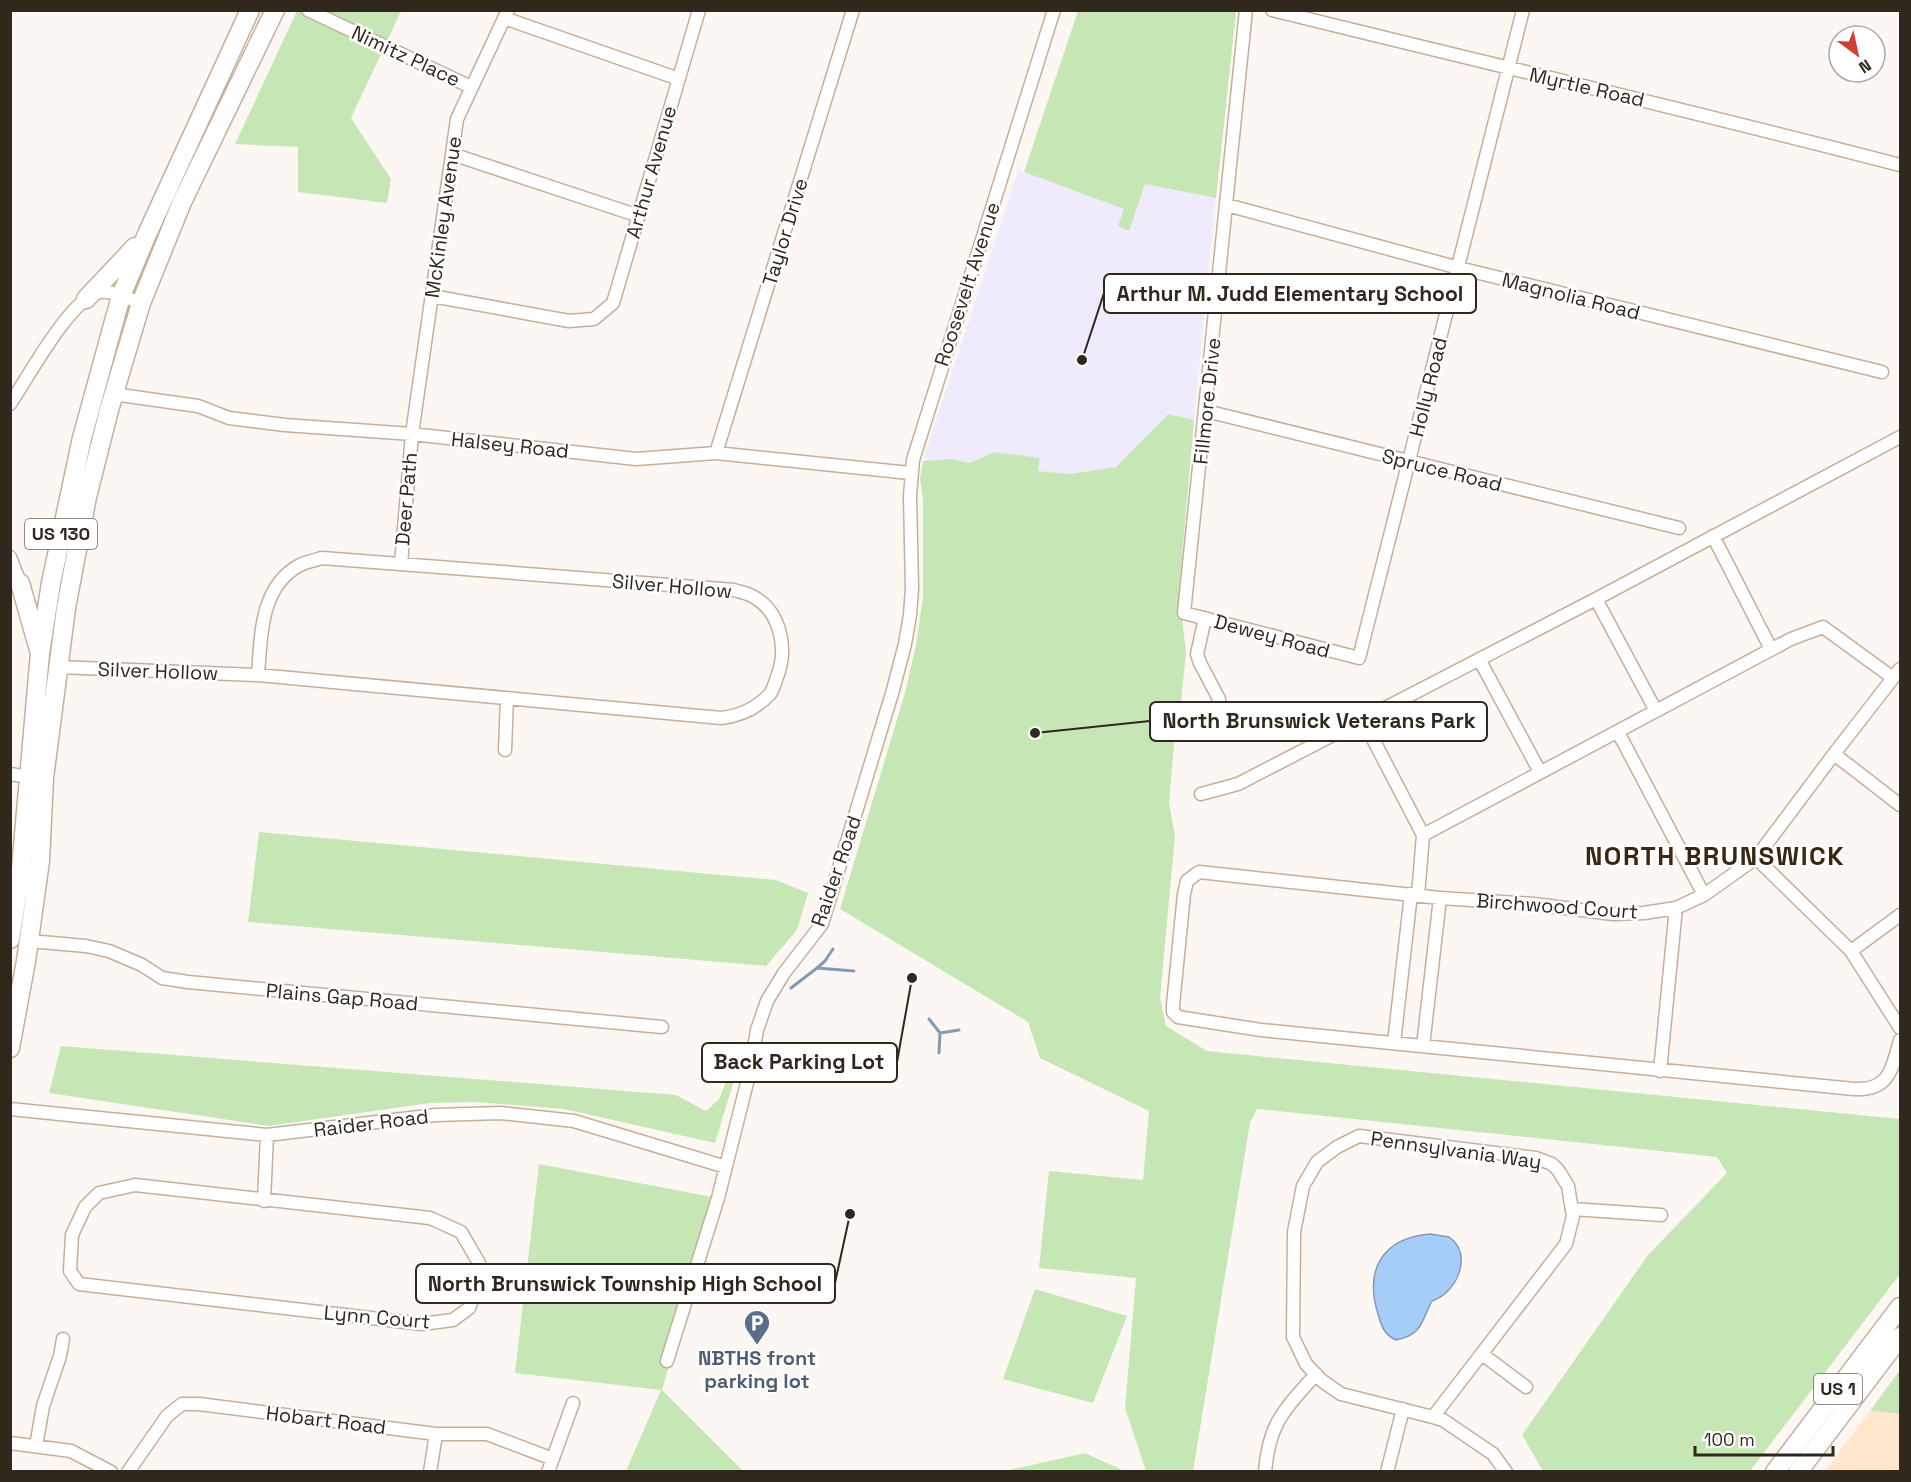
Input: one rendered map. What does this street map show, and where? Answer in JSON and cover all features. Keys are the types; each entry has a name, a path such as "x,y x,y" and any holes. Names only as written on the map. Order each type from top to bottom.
{"highway":[{"name":"US 130","path":"10,1048 40,861 37,777 40,653 51,583 82,438 121,296 250,10"},
{"name":"US 130","path":"10,939 58,667 66,608 87,497 113,394 141,301 182,202 275,10"},
{"path":"86,299 125,260 148,232"},
{"path":"20,583 36,592 51,583"},
{"path":"20,583 40,653"},
{"name":"US 1","path":"1775,1472 1900,1307"},
{"name":"US 1","path":"1798,1472 1900,1337"}],"street":[{"name":"Nimitz Place","path":"308,10 471,87"},
{"name":"Arthur Avenue","path":"432,296 569,321 594,320 613,303 699,10"},
{"name":"Taylor Drive","path":"716,453 853,10"},
{"name":"Roosevelt Avenue","path":"911,562 910,473 927,411 1054,10"},
{"name":"Fillmore Drive","path":"1185,613 1246,10"},
{"name":"Myrtle Road","path":"1272,10 1710,116 1900,165"},
{"name":"Holly Road","path":"1359,658 1524,10"},
{"path":"506,14 679,79"},
{"name":"McKinley Avenue","path":"412,434 457,119 506,14"},
{"path":"452,154 639,216"},
{"name":"Magnolia Road","path":"1227,205 1459,268 1882,372"},
{"path":"10,404 60,326 86,299 102,292 141,301"},
{"name":"Halsey Road","path":"113,394 198,406 229,418 285,425 412,434 636,459 716,453 910,473"},
{"name":"Spruce Road","path":"1206,411 1679,528"},
{"name":"Deer Path","path":"401,564 412,434"},
{"path":"1201,794 1238,784 1596,599 1900,437"},
{"path":"1713,536 1771,649"},
{"path":"10,557 20,583"},
{"name":"Silver Hollow","path":"58,667 258,675 721,718 738,716 771,693 780,669 782,637 773,614 753,596 734,590 322,558 300,565 285,576 270,597 263,619 258,675"},
{"name":"Raider Road","path":"667,1361 726,1167 750,1071 757,1030 767,1001 784,973 822,924 829,906 905,644 910,615 911,562"},
{"path":"1596,599 1656,711"},
{"name":"Dewey Road","path":"1185,613 1359,658"},
{"path":"1205,618 1197,654 1219,699 1219,729"},
{"path":"1423,835 1771,649 1823,627 1897,674"},
{"path":"1479,659 1540,771"},
{"name":"Birchwood Court","path":"1394,1043 1261,1030 1178,1017 1173,1012 1173,994 1187,881 1199,872 1215,872 1440,898 1534,904 1613,914 1644,913 1676,908 1704,895 1756,858 1897,674"},
{"path":"505,750 507,698"},
{"path":"1362,718 1423,835 1394,1043 1862,1090 1875,1088 1890,1073 1900,1040"},
{"path":"1618,732 1704,895"},
{"path":"1834,754 1900,805"},
{"path":"10,774 37,777"},
{"path":"1756,858 1851,951 1900,1028"},
{"path":"1423,1046 1440,898"},
{"path":"1660,1071 1676,908"},
{"path":"1851,951 1899,920"},
{"name":"Plains Gap Road","path":"29,940 86,946 109,951 142,965 162,978 188,982 662,1027"},
{"name":"Raider Road","path":"10,1109 267,1135 436,1115 501,1113 574,1121 726,1167"},
{"path":"264,1201 267,1135"},
{"name":"Pennsylvania Way","path":"1359,1136 1536,1158 1552,1164 1568,1186 1572,1225 1560,1252 1482,1354 1433,1417 1341,1394 1306,1364 1293,1337 1294,1232 1303,1186 1317,1162 1337,1147 1359,1136"},
{"name":"Lynn Court","path":"135,1185 264,1201 430,1218 461,1232 479,1263 479,1283 469,1308 453,1320 422,1324 79,1284 70,1270 72,1235 85,1207 99,1193 135,1185"},
{"path":"1572,1209 1661,1215"},
{"path":"36,1446 43,1406 60,1356 63,1339"},
{"path":"1482,1354 1526,1387"},
{"path":"1265,1472 1275,1423 1316,1374"},
{"path":"548,1472 573,1403"},
{"name":"Hobart Road","path":"128,1472 167,1416 182,1404 199,1404 436,1434 487,1434 553,1459"},
{"path":"1388,1472 1403,1409"},
{"path":"1433,1417 1443,1419 1493,1454 1506,1472"},
{"path":"430,1472 436,1434"},
{"path":"10,1443 71,1450 111,1472"}],"shaded area":[{"path":"1018,170 1135,212 1145,184 1216,198 1194,420 1168,414 1116,467 1070,474 1038,471 1040,459 994,452 970,463 951,459 923,461"},
{"path":"1870,1411 1900,1414 1900,1471 1824,1472"}],"green space":[{"path":"1230,10 1236,12 1216,198 1145,184 1129,231 1118,226 1124,209 1024,172 1078,11"},
{"path":"297,11 401,11 351,118 391,179 387,203 298,192 298,147 235,144"},
{"path":"1168,414 1194,420 1179,590 1186,653 1169,803 1175,836 1160,998 1166,1026 1207,1051 1900,1119 1900,1274 1750,1471 1543,1471 1522,1435 1648,1255 1727,1173 1717,1157 1257,1109 1250,1123 1193,1471 1146,1471 1125,1408 1136,1278 1039,1268 1049,1171 1143,1180 1149,1111 1040,1058 1028,1022 840,909 905,693 916,645 923,597 923,500 920,479 923,461 951,459 970,463 994,452 1040,458 1038,471 1070,474 1116,467"},
{"path":"259,832 776,880 808,893 797,930 766,966 248,922"},
{"path":"61,1046 676,1095 706,1111 719,1099 730,1073 733,1084 715,1143 564,1109 476,1102 430,1103 269,1126 49,1093"},
{"path":"539,1164 718,1198 662,1390 743,1471 626,1471 661,1390 515,1373"},
{"path":"1035,1289 1127,1316 1093,1403 1003,1379"},
{"path":"1900,1370 1900,1414 1870,1411"},
{"path":"1085,1453 1122,1471 1005,1471"}],"water":[{"path":"1430,1234 1449,1237 1456,1244 1460,1253 1459,1272 1449,1290 1432,1301 1416,1331 1405,1338 1396,1340 1386,1332 1379,1318 1374,1298 1376,1270 1389,1249 1400,1242"}],"waterway":[{"path":"817,968 833,949"},
{"path":"791,988 817,968 854,971"},
{"path":"929,1019 940,1033 939,1053"},
{"path":"940,1033 959,1030"}],"place":[{"name":"Arthur M. Judd Elementary School","path":"1082,360"},
{"name":"North Brunswick Veterans Park","path":"1035,733"},
{"name":"Back Parking Lot","path":"912,978"},
{"name":"North Brunswick Township High School","path":"850,1214"},
{"name":"NBTHS front parking lot","path":"757,1346"}],"district":[{"name":"NORTH BRUNSWICK","path":"1715,856"}]}
